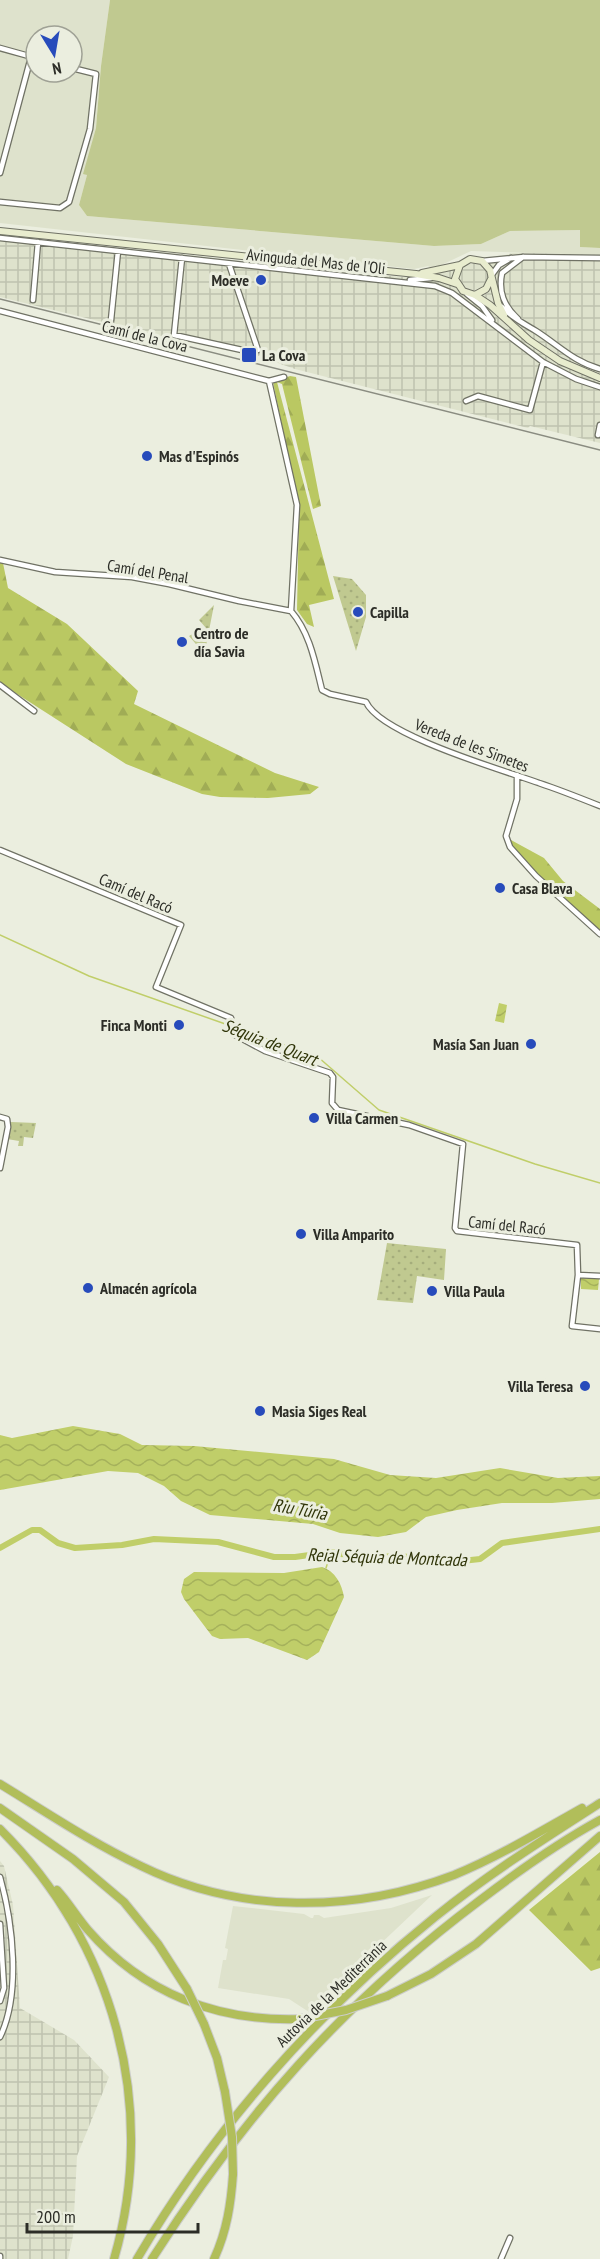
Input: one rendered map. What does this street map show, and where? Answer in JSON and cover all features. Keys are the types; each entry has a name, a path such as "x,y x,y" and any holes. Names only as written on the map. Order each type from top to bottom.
{"highway":[{"path":"0,1784 104,1847 168,1878 192,1886 255,1900 306,1903 345,1902 385,1896 423,1886 456,1874 518,1844 587,1806 600,1803"},
{"name":"Autovia de la Mediterrània","path":"137,2259 198,2165 252,2097 306,2035 354,1988 436,1917 484,1880 600,1803"},
{"path":"0,1808 73,1859 124,1902 158,1944 187,1989 204,2024 217,2058 232,2137 231,2207 221,2245 214,2259"},
{"name":"Autovia de la Mediterrània","path":"152,2259 236,2138 315,2045 362,1997 445,1926 491,1891 553,1848 600,1820"},
{"path":"0,1829 22,1851 47,1882 78,1931 104,1988 120,2037 130,2096 132,2144 128,2197 114,2259"},
{"path":"47,1882 58,1892 88,1930 116,1958 159,1989 193,2004 222,2013 289,2019 338,2012 387,1996 431,1974 476,1944 600,1836"}],"main road":[{"path":"0,231 439,278 457,284 467,294 476,295 529,340 560,361 600,378"},
{"path":"416,274 460,265 470,259 482,261 490,270 498,303 507,321"},
{"path":"457,284 456,274 460,265"},
{"path":"476,295 486,289 491,278"}],"street":[{"path":"0,48 24,54"},
{"path":"0,202 60,208 69,202 90,129 96,74 84,71"},
{"path":"0,173 3,151 25,84"},
{"name":"Avinguda del Mas de l'Oli","path":"0,238 435,286 452,293 543,362 576,379 600,387"},
{"path":"33,300 38,242"},
{"path":"111,320 118,251"},
{"path":"491,278 499,265 513,257"},
{"path":"482,261 513,257 600,258"},
{"path":"522,323 510,311 502,298 500,284 502,273 524,257"},
{"path":"182,258 174,335 242,351 258,350 229,264"},
{"path":"398,282 439,278"},
{"path":"467,294 482,306 496,325"},
{"path":"498,303 512,318 570,357 600,369"},
{"name":"Camí de la Cova","path":"0,311 269,381"},
{"path":"466,401 478,396 530,410 543,362"},
{"path":"284,376 269,381 297,505 291,611"},
{"path":"598,435 600,425"},
{"name":"Camí del Penal","path":"0,560 55,572 132,577 239,602 291,611"},
{"name":"Vereda de les Simetes","path":"291,611 303,624 322,690 366,702 369,709 384,720 438,748 600,806"},
{"path":"0,685 34,711"},
{"path":"517,776 517,799 506,836 510,847 537,878 600,934"},
{"name":"Camí del Racó","path":"0,850 181,925 156,987 231,1018 235,1035 265,1051 330,1073 333,1077 332,1103 338,1110 409,1125 463,1144 455,1228 458,1232 577,1245 578,1275"},
{"path":"0,1117 7,1119 8,1127 0,1168"},
{"path":"600,1276 578,1275 572,1326 600,1329"},
{"path":"0,1877 10,1933 13,1987 5,2026 0,2037"},
{"path":"0,1924 4,1988 0,2001"},
{"path":"501,2259 510,2238"}],"shaded area":[{"path":"0,0 110,0 96,128 84,173 87,175 79,205 87,216 434,246 481,244 510,231 580,230 580,247 600,248 600,255 471,251 433,269 428,266 414,269 0,223"},
{"path":"110,0 600,0 600,248 580,247 580,230 510,231 481,244 434,246 87,216 79,205 87,175 83,174 96,128"},
{"path":"0,238 212,262 416,278 513,253 600,255 600,443 530,426 528,428 295,369 268,358 170,336 168,338 0,297"},
{"path":"333,576 352,579 366,595 366,617 356,651"},
{"path":"214,605 205,651 201,650 189,636 198,631 200,633 206,628 199,620"},
{"path":"11,1122 36,1123 33,1138 24,1137 23,1146 18,1146 19,1141 7,1139"},
{"path":"387,1243 446,1249 444,1280 417,1276 413,1303 377,1300"},
{"path":"0,1861 4,1866 13,1905 20,2008 74,2040 109,2077 77,2156 73,2236 68,2259 0,2259"},
{"path":"432,1895 337,1985 335,1984 320,1998 323,2001 309,2012 289,1999 218,1988 223,1960 226,1960 228,1949 225,1948 233,1906 304,1914 311,1918 319,1915 324,1918 391,1908"}],"green space":[{"path":"290,376 296,377 321,506 313,509 282,384 277,382 334,599 309,605 314,627 307,624 297,610 299,508 273,382"},
{"path":"0,563 3,563 8,588 67,624 138,691 134,704 275,773 319,787 310,794 268,798 220,797 202,794 126,764 0,683"},
{"path":"511,840 544,858 563,881 600,909 600,935 548,888 510,847"},
{"path":"600,1852 600,1968 591,1971 529,1910"}],"water":[{"path":"499,1003 507,1005 504,1023 495,1021"},
{"path":"581,1278 599,1279 598,1290 581,1289"},
{"name":"Riu Túria","path":"73,1426 120,1434 142,1445 194,1446 334,1459 390,1475 436,1478 500,1468 558,1478 600,1476 600,1499 552,1503 502,1503 457,1510 426,1517 406,1532 378,1537 340,1533 313,1524 210,1515 181,1501 164,1486 138,1473 108,1471 0,1490 0,1435 12,1438"},
{"path":"322,1567 337,1579 344,1597 319,1652 307,1660 248,1638 220,1639 212,1636 181,1592 184,1579 194,1572 284,1573"}],"waterway":[{"name":"Séquia de Quart","path":"0,935 89,976 231,1026"},
{"name":"Séquia de Quart","path":"236,1028 318,1057 379,1110 535,1164 600,1183"},
{"name":"Reial Séquia de Montcada","path":"0,1548 32,1530 40,1530 58,1543 75,1548 122,1545 154,1539 218,1542 274,1557 295,1557 331,1552 351,1556 428,1557 462,1561 480,1559 502,1543 600,1529"},
{"path":"326,1568 331,1552"}],"railway":[{"path":"0,299 600,450"}],"place":[{"name":"Moeve","path":"261,280"},
{"name":"La Cova","path":"249,355"},
{"name":"Mas d'Espinós","path":"147,456"},
{"name":"Capilla","path":"358,612"},
{"name":"Centro de día Savia","path":"182,642"},
{"name":"Casa Blava","path":"500,888"},
{"name":"Finca Monti","path":"179,1025"},
{"name":"Masía San Juan","path":"531,1044"},
{"name":"Villa Carmen","path":"314,1118"},
{"name":"Villa Amparito","path":"301,1234"},
{"name":"Almacén agrícola","path":"88,1288"},
{"name":"Villa Paula","path":"432,1291"},
{"name":"Villa Teresa","path":"585,1386"},
{"name":"Masia Siges Real","path":"260,1411"}]}
